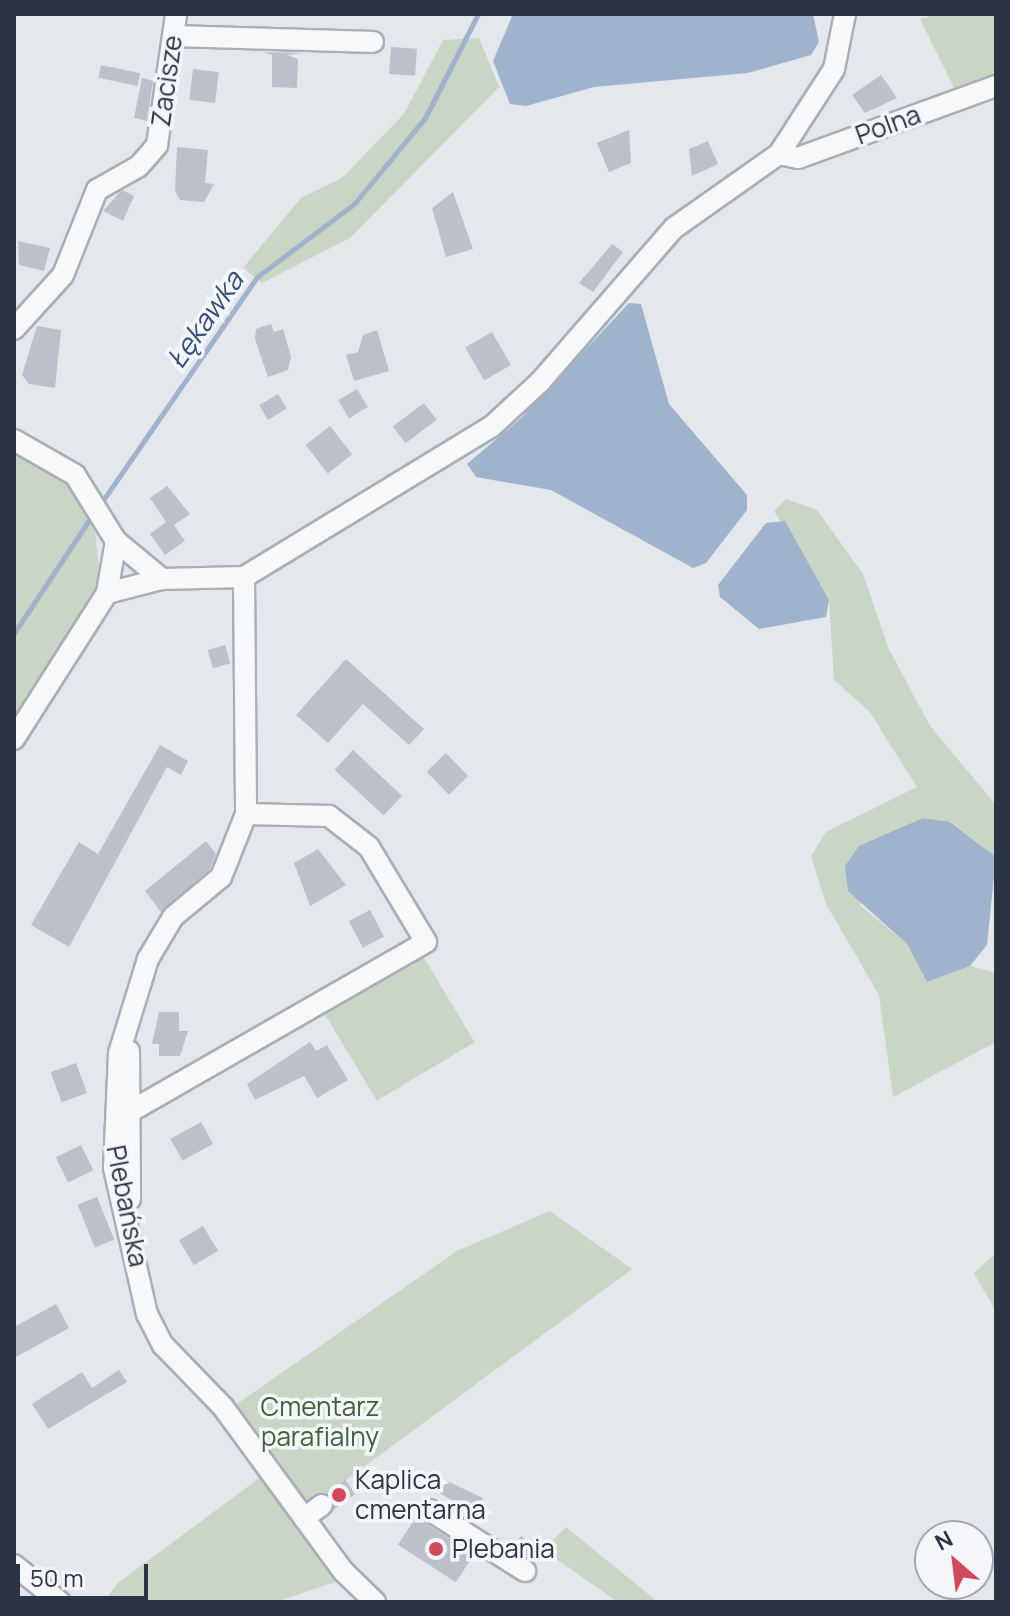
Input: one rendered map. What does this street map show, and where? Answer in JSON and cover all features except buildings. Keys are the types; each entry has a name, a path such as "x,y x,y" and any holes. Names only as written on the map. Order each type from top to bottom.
{"street":[{"name":"Zacisze","path":"14,329 63,275 97,190 139,166 157,145 176,36 176,14"},
{"path":"107,593 162,579 244,577 491,427 540,382 674,228 779,154 834,69 845,14"},
{"path":"176,36 373,42"},
{"name":"Polna","path":"779,154 798,158 996,86"},
{"path":"14,440 75,475 105,517 116,541 162,579"},
{"path":"14,739 107,593 116,541"},
{"name":"Plebańska","path":"244,577 246,814 221,877 173,917 148,959 128,1022 112,1112 114,1168 129,1215 147,1314 163,1345 223,1407 304,1518 375,1602"},
{"path":"131,1111 426,942 369,847 329,816 246,814"},
{"path":"128,1022 131,1111 129,1215"},
{"path":"304,1518 322,1505"},
{"path":"429,1510 525,1571"},
{"path":"14,1565 60,1602"}],"green space":[{"path":"938,14 996,14 996,80 957,94 920,19"},
{"path":"479,38 499,87 350,238 262,283 243,268 301,198 342,178 404,114 443,40"},
{"path":"14,453 68,481 95,533 101,581 14,726"},
{"path":"786,499 817,510 863,574 888,647 930,726 996,805 996,857 951,822 860,905 907,944 927,982 970,966 996,973 996,1042 893,1097 879,995 826,904 811,856 826,832 917,787 869,711 834,680 829,600 774,511"},
{"path":"421,953 475,1042 377,1101 323,1012"},
{"name":"Cmentarz parafialny","path":"550,1211 632,1269 346,1480 355,1494 316,1523 231,1408 457,1251"},
{"path":"996,1253 996,1312 974,1273"},
{"path":"262,1476 341,1580 276,1602 104,1602 118,1583"},
{"path":"566,1527 658,1602 618,1602 543,1550"}],"water":[{"path":"513,14 813,14 819,42 811,55 748,73 594,87 526,106 510,104 493,61"},
{"path":"629,303 641,304 669,404 747,495 747,510 706,563 693,568 551,490 476,477 467,464 520,419"},
{"path":"785,521 829,600 826,617 759,629 720,597 718,585 766,523"},
{"path":"923,818 950,822 996,857 987,945 970,966 927,982 907,944 848,891 845,866 859,846"}],"waterway":[{"name":"Łękawka","path":"99,506 257,277 354,204 425,118 478,14"},
{"name":"Łękawka","path":"14,633 93,514"}],"place":[{"name":"Kaplica cmentarna","path":"339,1495"},
{"name":"Plebania","path":"436,1549"}]}
